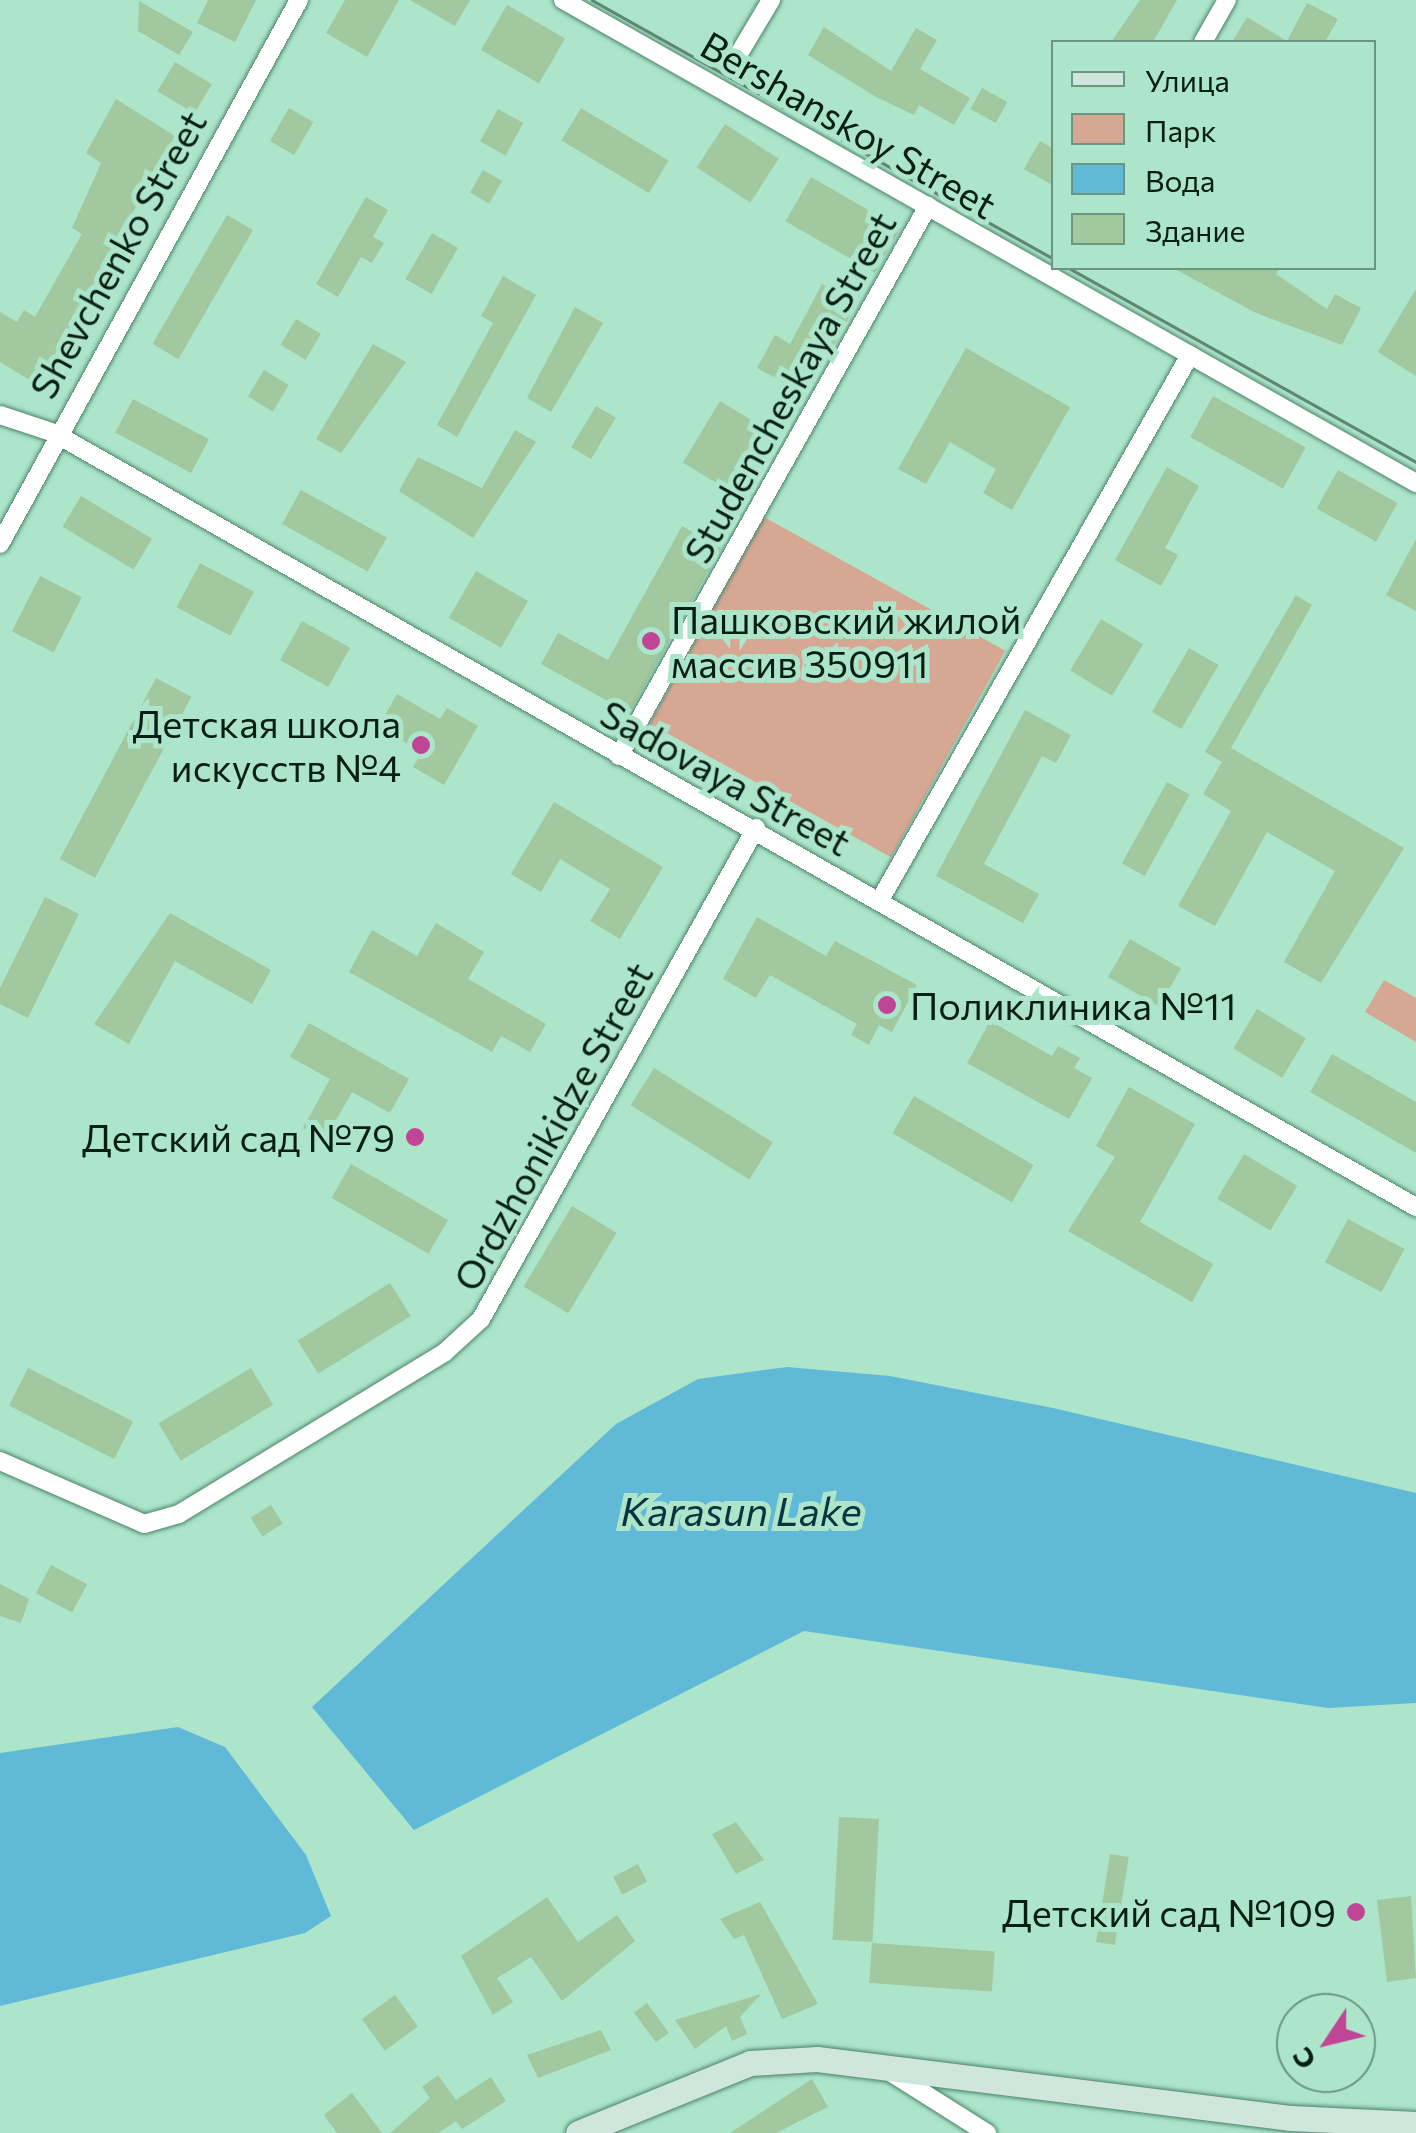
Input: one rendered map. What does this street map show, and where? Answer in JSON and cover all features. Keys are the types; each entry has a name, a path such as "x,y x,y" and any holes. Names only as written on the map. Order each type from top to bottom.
{"street":[{"name":"Shevchenko Street","path":"0,544 54,433 298,0"},
{"name":"Bershanskoy Street","path":"563,0 1416,483"},
{"path":"740,52 771,0"},
{"path":"1204,40 1227,0"},
{"name":"Studencheskaya Street","path":"618,756 928,206"},
{"path":"880,900 1190,355"},
{"name":"Sadovaya Street","path":"0,414 54,433 618,756 756,828 1416,1207"},
{"name":"Ordzhonikidze Street","path":"0,1461 144,1524 179,1514 445,1352 481,1320 756,828"},
{"path":"585,2132 750,2062 876,2063 1291,2118 1416,2124"},
{"path":"876,2063 987,2133"}],"green space":[{"path":"764,517 1005,651 891,857 650,723"},
{"path":"1384,980 1416,998 1416,1042 1365,1012"}],"water":[{"name":"Karasun Lake","path":"787,1367 890,1376 1053,1408 1416,1493 1416,1703 1328,1708 804,1631 414,1830 312,1707 616,1424 698,1379"},
{"path":"178,1727 225,1747 306,1855 331,1916 305,1933 0,2006 0,1753"}],"building":[{"path":"208,0 256,0 235,42 197,23"},
{"path":"345,0 399,0 367,57 326,33"},
{"path":"410,0 470,0 455,26"},
{"path":"1140,0 1177,0 1154,40 1112,40"},
{"path":"139,1 193,32 179,55 138,31"},
{"path":"1307,3 1338,19 1326,40 1288,40"},
{"path":"507,5 565,38 539,84 481,50"},
{"path":"1247,17 1285,40 1233,40"},
{"path":"824,27 891,71 916,28 937,40 920,69 970,98 954,125 919,105 914,115 876,97 808,55"},
{"path":"175,62 212,84 194,113 157,91"},
{"path":"982,88 1007,102 996,123 970,109"},
{"path":"116,99 175,136 38,385 0,362 0,312 17,322 24,310 35,317 82,234 72,228 101,163 86,153"},
{"path":"289,108 313,122 294,155 270,141"},
{"path":"581,108 668,161 649,193 561,141"},
{"path":"498,109 523,123 505,155 480,141"},
{"path":"725,124 779,159 750,202 697,168"},
{"path":"1040,141 1051,147 1051,184 1024,169"},
{"path":"483,170 502,181 489,204 470,193"},
{"path":"811,177 900,228 875,273 786,221"},
{"path":"366,197 388,210 373,237 384,243 372,263 361,257 338,297 316,284"},
{"path":"227,215 253,230 178,359 153,344"},
{"path":"432,233 458,248 431,294 406,279"},
{"path":"1177,270 1279,270 1276,274 1327,309 1335,294 1361,308 1342,345 1256,313"},
{"path":"503,276 536,295 457,437 437,425 493,323 481,316"},
{"path":"822,284 857,302 807,395 757,368 775,335 790,344"},
{"path":"1416,289 1416,376 1378,352"},
{"path":"575,307 603,323 551,412 527,398"},
{"path":"296,319 321,334 305,360 281,345"},
{"path":"373,344 406,362 341,453 316,439"},
{"path":"966,348 1070,407 1012,510 983,493 996,469 950,442 926,484 898,469"},
{"path":"264,370 289,385 273,412 248,397"},
{"path":"1213,396 1306,447 1283,488 1190,437"},
{"path":"133,399 209,439 191,473 115,433"},
{"path":"720,401 762,426 725,488 683,463"},
{"path":"596,406 616,418 591,459 571,447"},
{"path":"515,430 536,442 473,538 399,491 418,457 482,488"},
{"path":"1167,467 1199,486 1165,548 1178,555 1161,586 1115,560"},
{"path":"1338,470 1397,503 1376,541 1317,508"},
{"path":"301,490 387,538 368,572 282,524"},
{"path":"81,496 152,539 134,570 62,527"},
{"path":"682,526 721,548 629,713 541,664 558,633 608,660"},
{"path":"1416,539 1416,611 1386,595"},
{"path":"200,563 254,592 230,636 177,607"},
{"path":"476,571 528,601 501,648 449,618"},
{"path":"40,576 82,597 54,653 12,631"},
{"path":"1296,595 1312,605 1231,748 1404,848 1321,983 1284,962 1335,871 1267,832 1215,926 1178,906 1231,811 1203,794 1222,762 1205,752"},
{"path":"1101,619 1143,644 1112,696 1070,670"},
{"path":"302,621 350,648 328,687 280,660"},
{"path":"1189,648 1218,665 1181,729 1152,712"},
{"path":"156,678 191,697 95,878 60,859"},
{"path":"397,694 440,719 447,708 478,726 444,785 413,767 422,752 378,727"},
{"path":"1025,710 1071,735 1056,763 1042,756 984,864 1039,894 1023,923 936,876"},
{"path":"1167,782 1190,795 1145,876 1122,863"},
{"path":"554,802 663,867 620,939 590,921 610,889 560,859 541,892 511,874"},
{"path":"45,897 79,914 28,1018 0,1004 0,988"},
{"path":"170,913 271,970 252,1004 175,961 129,1044 94,1024"},
{"path":"757,917 826,956 835,941 917,985 892,1032 879,1025 869,1045 851,1035 857,1024 770,975 756,998 723,979"},
{"path":"436,923 484,952 468,979 546,1024 530,1052 501,1036 492,1052 349,972 372,930 417,956"},
{"path":"1130,939 1181,968 1159,1007 1108,977"},
{"path":"1257,1009 1306,1038 1282,1078 1233,1048"},
{"path":"990,1021 1052,1056 1058,1046 1080,1058 1074,1068 1092,1078 1069,1119 967,1063"},
{"path":"309,1023 409,1079 390,1113 352,1092 325,1140 303,1128 330,1079 290,1057"},
{"path":"1332,1054 1416,1102 1416,1153 1310,1092"},
{"path":"654,1068 773,1142 749,1180 631,1105"},
{"path":"1129,1087 1195,1124 1140,1222 1213,1264 1192,1302 1068,1231 1115,1157 1096,1146"},
{"path":"914,1096 1034,1165 1012,1202 892,1133"},
{"path":"1244,1154 1297,1186 1270,1231 1217,1199"},
{"path":"351,1164 448,1220 428,1254 332,1198"},
{"path":"572,1206 617,1233 568,1313 524,1287"},
{"path":"1348,1219 1405,1249 1382,1292 1325,1262"},
{"path":"390,1283 411,1316 318,1374 298,1341"},
{"path":"28,1368 133,1422 114,1459 9,1405"},
{"path":"251,1368 273,1405 181,1460 158,1424"},
{"path":"271,1505 283,1524 262,1536 251,1518"},
{"path":"51,1565 87,1584 72,1613 36,1593"},
{"path":"0,1584 29,1599 21,1623 0,1616"},
{"path":"839,1817 879,1819 873,1942 833,1940"},
{"path":"736,1822 764,1860 736,1874 712,1834"},
{"path":"1110,1854 1129,1857 1115,1945 1096,1942"},
{"path":"638,1864 647,1882 622,1895 613,1877"},
{"path":"1411,1896 1416,1978 1387,1982 1377,1900"},
{"path":"547,1897 578,1942 617,1915 635,1941 562,2001 531,1957 497,1978 513,2002 493,2015 461,1956"},
{"path":"760,1902 818,2004 782,2019 744,1935 734,1939 720,1919"},
{"path":"872,1943 995,1952 992,1991 869,1983"},
{"path":"761,1994 740,2017 747,2034 732,2041 726,2026 695,2049 675,2020"},
{"path":"395,1995 418,2027 385,2051 362,2019"},
{"path":"647,2003 669,2033 656,2042 634,2012"},
{"path":"601,2030 611,2050 538,2078 527,2055"},
{"path":"438,2075 456,2100 491,2077 506,2101 462,2129 456,2121 438,2133 390,2133 430,2098 422,2087"},
{"path":"812,2079 828,2107 776,2133 730,2133"},
{"path":"352,2093 382,2133 337,2133 324,2115"}],"tram line":[{"path":"592,0 1051,257"},
{"path":"1073,270 1416,462"}],"place":[{"name":"Пашковский жилой массив 350911","path":"651,641"},
{"name":"Детская школа искусств №4","path":"421,745"},
{"name":"Поликлиника №11","path":"887,1005"},
{"name":"Детский сад №79","path":"415,1137"},
{"name":"Детский сад №109","path":"1356,1912"}]}
